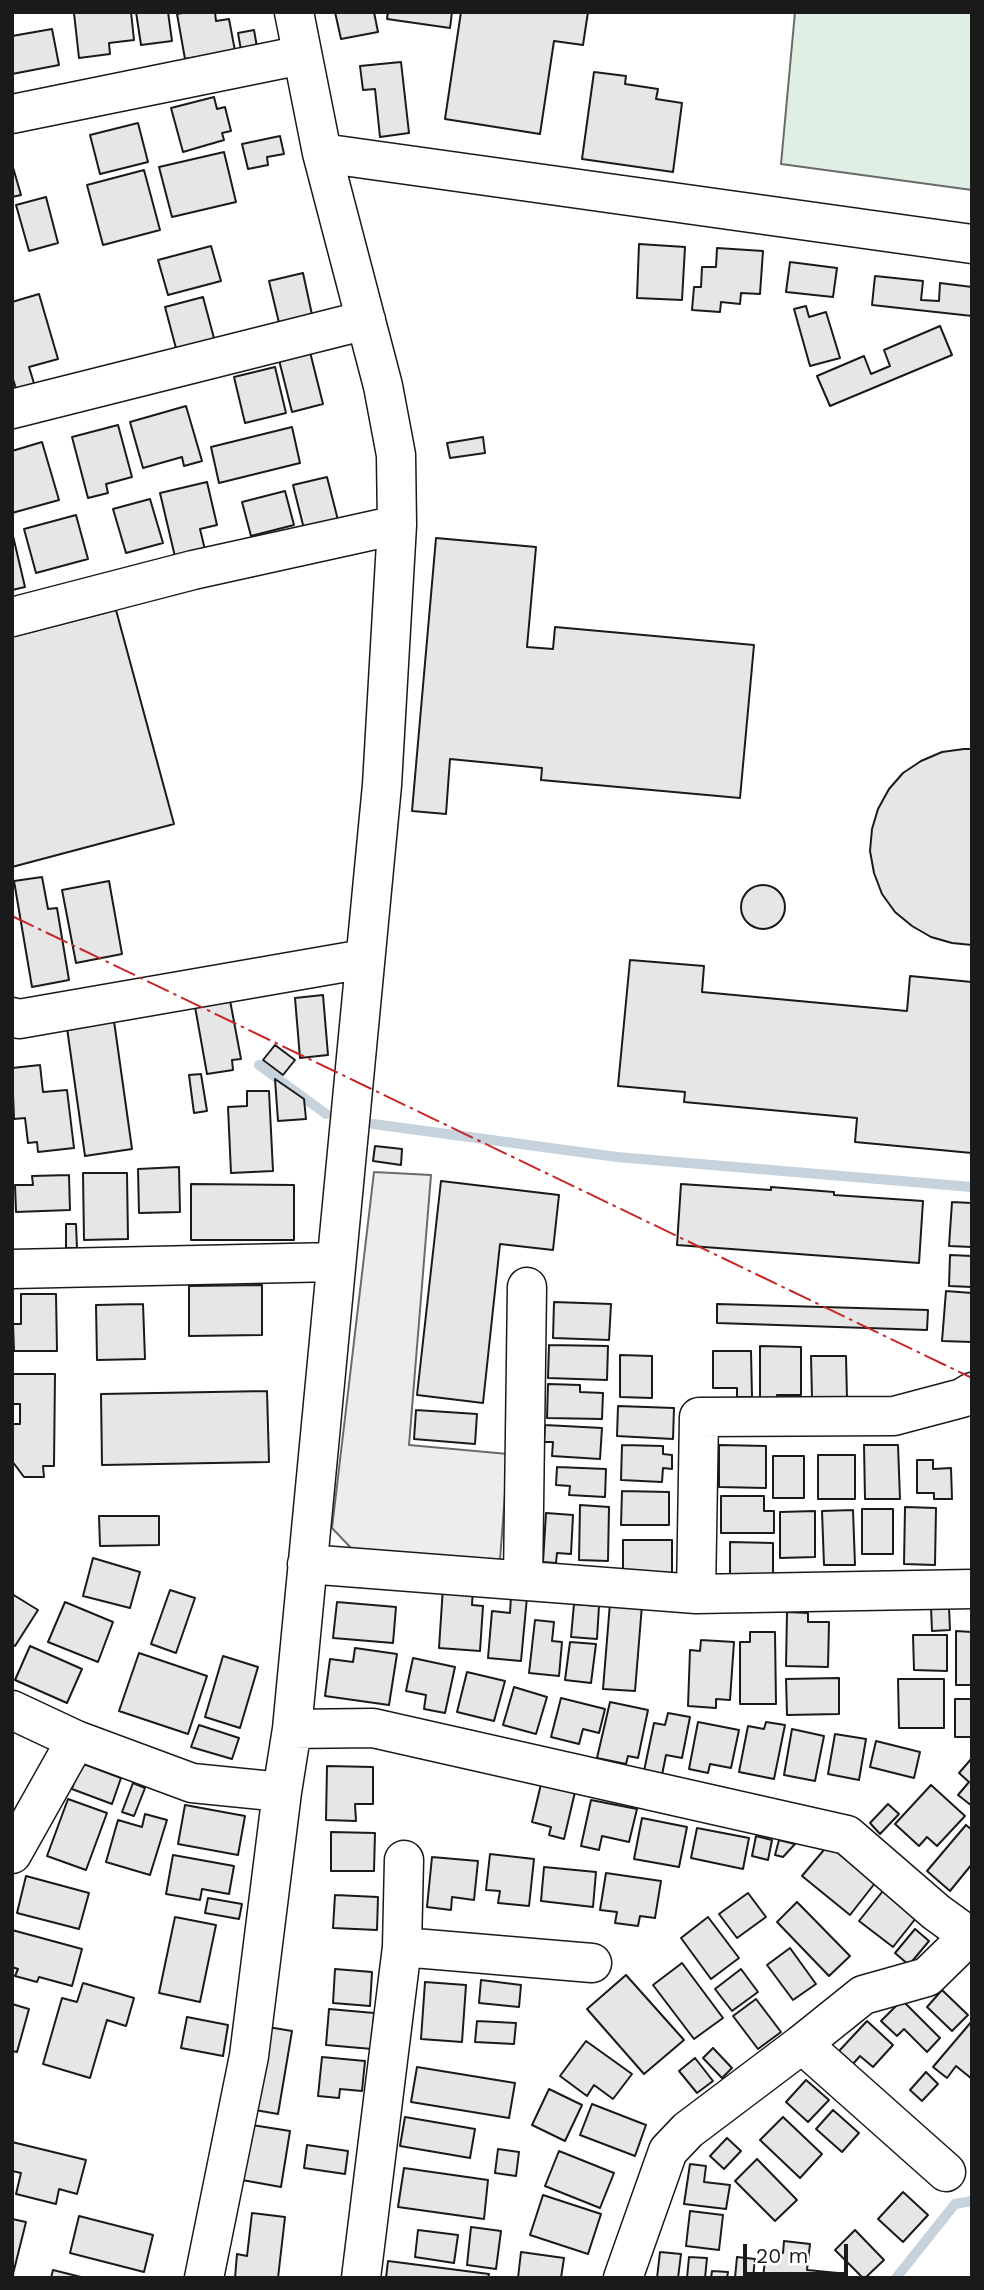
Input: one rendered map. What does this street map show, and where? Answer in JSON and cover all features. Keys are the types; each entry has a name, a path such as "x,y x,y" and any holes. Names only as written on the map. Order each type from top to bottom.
{"street":[{"path":"204,2278 249,2056 292,1729 382,785 397,525 396,455 383,386 322,153 294,12"},
{"path":"12,114 302,55"},
{"path":"322,153 972,244"},
{"path":"12,409 366,320"},
{"path":"12,617 193,570 397,525"},
{"path":"12,1017 19,1018 364,959"},
{"path":"12,1269 337,1262"},
{"path":"523,1580 527,1287"},
{"path":"696,1594 699,1417 894,1416 962,1398 972,1392"},
{"path":"307,1564 696,1594 972,1589"},
{"path":"12,1710 76,1740 192,1783 282,1791"},
{"path":"292,1729 373,1728 847,1835 936,1912 970,1934 927,1977 863,1995 802,2045 688,2130 668,2151 624,2278"},
{"path":"12,1854 76,1740"},
{"path":"361,2278 402,1947 404,1860"},
{"path":"402,1947 592,1962"},
{"path":"802,2045 946,2172"}],"green space":[{"path":"795,12 972,12 972,190 781,164"}],"shaded area":[{"path":"374,1172 431,1175 409,1445 508,1454 500,1560 352,1549 332,1528"}],"building":[{"path":"131,12 134,40 109,43 110,54 79,58 74,13"},
{"path":"136,12 168,12 172,41 141,45"},
{"path":"215,12 216,21 229,19 235,51 185,59 177,14"},
{"path":"335,12 374,12 378,32 341,39"},
{"path":"388,12 452,12 450,28 387,19"},
{"path":"461,12 588,12 583,45 554,41 540,134 445,119"},
{"path":"52,29 59,65 12,74 12,36"},
{"path":"254,30 258,53 242,56 238,33"},
{"path":"401,62 409,133 380,137 375,89 363,90 360,66"},
{"path":"594,72 626,76 625,84 658,89 656,99 682,103 673,172 582,159"},
{"path":"214,97 217,109 225,107 231,131 222,133 224,140 183,152 171,108"},
{"path":"138,123 148,162 100,174 90,135"},
{"path":"280,136 284,154 267,157 268,165 248,169 242,144"},
{"path":"224,152 236,202 172,217 159,167"},
{"path":"12,164 21,195 12,197"},
{"path":"144,170 160,230 103,245 87,185"},
{"path":"46,197 58,243 29,251 16,205"},
{"path":"639,244 685,247 682,300 637,298"},
{"path":"211,246 221,281 168,295 158,260"},
{"path":"717,248 763,251 760,294 741,293 740,304 721,302 720,312 692,310 694,287 701,287 702,267 716,267"},
{"path":"790,262 837,268 833,297 786,292"},
{"path":"303,273 314,324 281,331 269,281"},
{"path":"875,276 923,281 921,300 939,301 940,283 972,287 972,316 872,305"},
{"path":"39,294 58,359 29,367 36,390 18,395 12,376 12,302"},
{"path":"203,297 215,342 177,352 165,307"},
{"path":"806,306 809,317 826,312 840,358 810,366 794,309"},
{"path":"940,326 952,355 830,406 817,376 864,356 871,374 890,366 884,350"},
{"path":"310,352 323,404 292,412 279,360"},
{"path":"275,367 286,413 245,423 234,377"},
{"path":"186,406 202,461 184,466 182,457 143,468 130,422"},
{"path":"118,425 132,477 106,484 108,493 88,498 72,437"},
{"path":"292,427 300,463 219,483 211,447"},
{"path":"483,437 485,453 450,458 447,443"},
{"path":"42,442 59,500 12,513 12,451"},
{"path":"327,477 339,524 305,533 293,485"},
{"path":"207,482 217,525 200,529 206,554 176,561 160,493"},
{"path":"285,491 294,525 251,536 242,502"},
{"path":"150,499 163,543 126,553 113,509"},
{"path":"76,515 88,559 36,573 24,529"},
{"path":"12,537 25,587 12,590"},
{"path":"436,538 536,547 527,647 553,649 555,627 754,645 740,798 541,780 542,768 450,759 446,814 412,811"},
{"path":"116,610 174,824 12,867 12,637"},
{"path":"972,749 972,945 931,937 895,912 882,894 870,851 872,829 878,809 889,789 903,773 942,752"},
{"path":"42,877 48,909 57,908 69,980 32,987 14,881"},
{"path":"109,881 122,954 76,963 62,890"},
{"path":"763,885 778,892 785,907 778,922 763,929 748,922 741,907 748,892"},
{"path":"630,960 704,966 702,992 907,1011 910,976 972,982 972,1153 855,1142 857,1118 684,1102 685,1092 618,1086"},
{"path":"229,995 241,1059 232,1060 233,1070 207,1074 194,1001"},
{"path":"323,995 328,1055 300,1058 295,998"},
{"path":"114,1021 132,1149 85,1156 67,1028"},
{"path":"275,1045 295,1060 283,1075 263,1060"},
{"path":"40,1065 43,1092 67,1090 74,1148 38,1152 37,1142 28,1143 25,1118 14,1119 12,1068"},
{"path":"201,1074 207,1111 194,1113 189,1075"},
{"path":"275,1079 304,1099 306,1119 278,1121"},
{"path":"247,1091 269,1091 273,1171 231,1173 228,1107 247,1106"},
{"path":"375,1146 402,1149 401,1165 373,1161"},
{"path":"179,1167 180,1212 139,1213 138,1169"},
{"path":"83,1173 127,1173 128,1239 84,1240"},
{"path":"69,1175 70,1210 16,1212 15,1185 33,1185 32,1176"},
{"path":"441,1181 559,1195 553,1250 500,1244 483,1403 417,1395"},
{"path":"191,1184 294,1185 294,1240 191,1240"},
{"path":"681,1184 771,1190 771,1187 834,1192 834,1195 923,1201 919,1263 677,1245"},
{"path":"952,1202 972,1203 972,1247 949,1246"},
{"path":"66,1224 76,1224 77,1248 66,1248"},
{"path":"950,1255 972,1256 972,1287 949,1286"},
{"path":"262,1285 262,1335 189,1336 189,1286"},
{"path":"946,1291 972,1293 972,1342 942,1341"},
{"path":"21,1294 56,1294 57,1351 14,1351 13,1324 21,1324"},
{"path":"554,1302 611,1304 609,1340 553,1338"},
{"path":"143,1304 145,1359 97,1360 96,1305"},
{"path":"717,1304 928,1310 927,1330 717,1323"},
{"path":"549,1345 608,1346 607,1380 548,1378"},
{"path":"760,1346 801,1347 801,1395 777,1395 777,1405 760,1405"},
{"path":"713,1351 751,1351 752,1397 737,1397 737,1388 713,1388"},
{"path":"620,1355 652,1356 652,1398 620,1397"},
{"path":"811,1356 846,1356 847,1398 812,1398"},
{"path":"12,1374 55,1374 54,1466 43,1466 44,1477 24,1477 12,1461 12,1424 20,1424 20,1404 12,1404"},
{"path":"548,1384 580,1385 580,1392 603,1393 602,1419 547,1418"},
{"path":"267,1391 269,1462 102,1465 101,1394"},
{"path":"618,1406 674,1408 673,1439 617,1436"},
{"path":"416,1410 477,1414 475,1444 414,1439"},
{"path":"545,1425 602,1428 600,1459 552,1456 553,1442 544,1442"},
{"path":"622,1445 663,1446 663,1454 672,1455 672,1469 663,1468 662,1482 621,1480"},
{"path":"719,1445 766,1446 766,1488 719,1487"},
{"path":"864,1445 898,1445 900,1499 865,1499"},
{"path":"818,1455 855,1455 855,1499 818,1499"},
{"path":"773,1456 804,1456 804,1498 773,1498"},
{"path":"917,1460 933,1460 933,1469 951,1468 952,1499 934,1499 934,1493 917,1493"},
{"path":"557,1467 606,1469 605,1497 569,1495 570,1486 556,1485"},
{"path":"622,1491 669,1492 669,1525 621,1525"},
{"path":"721,1496 764,1496 764,1511 774,1511 774,1533 721,1533"},
{"path":"580,1505 609,1507 608,1561 579,1560"},
{"path":"905,1507 936,1508 935,1565 904,1564"},
{"path":"862,1509 893,1509 893,1554 862,1554"},
{"path":"853,1510 855,1565 824,1565 822,1511"},
{"path":"815,1511 815,1557 780,1558 780,1512"},
{"path":"546,1513 573,1515 571,1554 557,1553 556,1563 543,1562"},
{"path":"99,1516 159,1516 159,1545 100,1546"},
{"path":"623,1540 672,1540 672,1574 623,1574"},
{"path":"730,1542 773,1543 773,1576 730,1575"},
{"path":"93,1558 140,1572 130,1608 83,1596"},
{"path":"443,1587 473,1589 472,1605 483,1606 480,1651 439,1648"},
{"path":"170,1590 195,1598 176,1653 151,1644"},
{"path":"12,1594 38,1610 15,1646 12,1644"},
{"path":"511,1596 527,1597 521,1661 488,1658 492,1611 510,1613"},
{"path":"65,1602 113,1622 98,1662 48,1642"},
{"path":"337,1602 396,1607 393,1643 333,1638"},
{"path":"610,1603 642,1605 635,1691 603,1689"},
{"path":"574,1604 599,1606 597,1639 571,1637"},
{"path":"931,1607 949,1607 950,1630 932,1631"},
{"path":"787,1612 808,1613 808,1622 829,1622 828,1667 786,1666"},
{"path":"535,1620 554,1622 552,1641 562,1642 559,1676 529,1673"},
{"path":"956,1631 972,1632 972,1685 956,1685"},
{"path":"750,1632 775,1632 776,1704 740,1704 740,1642 750,1642"},
{"path":"913,1635 947,1635 947,1671 914,1670"},
{"path":"701,1640 734,1642 730,1700 716,1699 716,1708 688,1706 690,1650 700,1651"},
{"path":"570,1642 596,1644 591,1683 565,1680"},
{"path":"30,1646 82,1669 67,1703 15,1680"},
{"path":"355,1648 397,1654 389,1705 325,1696 330,1659 353,1662"},
{"path":"139,1653 207,1676 188,1734 119,1711"},
{"path":"223,1656 258,1667 240,1728 205,1717"},
{"path":"413,1658 455,1667 445,1713 424,1709 426,1695 406,1691"},
{"path":"467,1672 505,1681 494,1721 457,1712"},
{"path":"839,1678 839,1714 787,1715 786,1679"},
{"path":"898,1679 944,1679 944,1728 899,1728"},
{"path":"514,1687 547,1697 536,1734 503,1725"},
{"path":"561,1698 605,1709 599,1733 583,1729 579,1744 551,1737"},
{"path":"955,1699 972,1699 972,1737 955,1737"},
{"path":"610,1702 648,1710 638,1758 628,1756 626,1764 597,1758"},
{"path":"668,1713 690,1717 682,1758 666,1755 662,1775 644,1771 654,1723 665,1725"},
{"path":"698,1722 739,1730 731,1768 710,1764 708,1773 689,1769"},
{"path":"766,1722 785,1725 774,1779 739,1772 748,1726 764,1729"},
{"path":"199,1725 239,1738 232,1759 191,1747"},
{"path":"792,1729 824,1736 815,1781 784,1775"},
{"path":"835,1734 866,1739 859,1780 828,1774"},
{"path":"876,1741 920,1752 914,1778 870,1767"},
{"path":"972,1758 972,1806 958,1795 969,1782 959,1773"},
{"path":"81,1763 121,1778 112,1804 72,1789"},
{"path":"327,1766 373,1767 373,1804 355,1804 356,1821 326,1820"},
{"path":"133,1783 145,1788 134,1816 122,1812"},
{"path":"541,1784 575,1792 564,1839 549,1835 551,1827 532,1822"},
{"path":"931,1785 965,1816 937,1846 927,1837 919,1846 895,1824"},
{"path":"68,1799 107,1813 86,1870 47,1856"},
{"path":"591,1800 637,1809 629,1842 602,1836 599,1850 581,1846"},
{"path":"888,1804 899,1814 880,1834 870,1823"},
{"path":"185,1805 245,1816 238,1855 178,1844"},
{"path":"145,1814 167,1820 150,1875 106,1862 118,1820 142,1827"},
{"path":"642,1818 687,1827 679,1867 634,1859"},
{"path":"966,1825 972,1830 972,1864 950,1891 927,1871"},
{"path":"697,1828 749,1838 743,1869 691,1858"},
{"path":"331,1832 375,1833 374,1871 331,1871"},
{"path":"756,1836 772,1840 768,1860 752,1856"},
{"path":"779,1840 795,1844 783,1857 775,1855"},
{"path":"828,1845 875,1883 850,1915 802,1876"},
{"path":"490,1854 534,1859 529,1906 498,1903 500,1891 486,1890"},
{"path":"173,1855 234,1866 229,1894 202,1889 200,1900 166,1894"},
{"path":"432,1857 478,1861 474,1900 452,1897 451,1910 427,1907"},
{"path":"544,1867 596,1872 593,1907 541,1901"},
{"path":"606,1873 661,1881 655,1918 640,1916 638,1926 615,1923 617,1912 600,1910"},
{"path":"26,1876 89,1893 79,1929 17,1913"},
{"path":"886,1887 920,1913 893,1947 859,1921"},
{"path":"748,1893 766,1917 737,1938 719,1914"},
{"path":"335,1895 378,1897 377,1930 333,1928"},
{"path":"208,1898 242,1904 239,1919 205,1913"},
{"path":"797,1902 850,1956 829,1976 777,1922"},
{"path":"175,1917 216,1925 200,2002 159,1993"},
{"path":"708,1917 739,1958 711,1979 681,1938"},
{"path":"915,1929 929,1941 909,1965 895,1953"},
{"path":"12,1930 82,1949 72,1986 39,1977 37,1982 15,1976 18,1969 12,1967"},
{"path":"790,1948 816,1984 793,2000 767,1965"},
{"path":"682,1963 723,2018 694,2039 653,1985"},
{"path":"335,1969 372,1972 370,2006 333,2003"},
{"path":"741,1969 758,1992 732,2011 715,1989"},
{"path":"626,1975 684,2040 644,2074 587,2009"},
{"path":"481,1980 521,1985 519,2007 479,2003"},
{"path":"425,1982 466,1985 462,2042 421,2039"},
{"path":"83,1983 134,1998 126,2026 107,2020 90,2078 43,2064 62,1998 77,2002"},
{"path":"942,1990 968,2015 952,2031 927,2007"},
{"path":"756,1999 781,2032 758,2049 733,2016"},
{"path":"902,2000 940,2038 927,2052 904,2029 897,2036 881,2021"},
{"path":"12,2004 29,2009 17,2052 12,2051"},
{"path":"329,2009 374,2013 372,2049 326,2045"},
{"path":"187,2017 228,2025 223,2056 181,2048"},
{"path":"477,2021 516,2023 514,2044 475,2042"},
{"path":"867,2021 893,2045 873,2067 860,2056 853,2064 839,2051"},
{"path":"972,2021 972,2079 956,2066 947,2078 933,2067"},
{"path":"268,2027 292,2031 278,2114 255,2110"},
{"path":"586,2041 632,2074 613,2099 594,2085 587,2096 560,2076"},
{"path":"713,2048 732,2068 722,2078 703,2058"},
{"path":"322,2057 365,2061 362,2091 340,2089 339,2098 318,2096"},
{"path":"695,2058 713,2081 697,2093 679,2071"},
{"path":"417,2067 515,2083 509,2118 411,2102"},
{"path":"926,2072 938,2084 922,2101 910,2090"},
{"path":"806,2080 829,2100 808,2122 786,2102"},
{"path":"549,2089 582,2105 565,2141 532,2125"},
{"path":"592,2104 646,2125 635,2156 580,2135"},
{"path":"833,2110 859,2133 842,2152 816,2129"},
{"path":"405,2117 475,2129 470,2158 400,2146"},
{"path":"783,2117 822,2154 800,2178 760,2140"},
{"path":"252,2125 290,2131 281,2187 242,2180"},
{"path":"727,2138 741,2151 724,2169 710,2156"},
{"path":"12,2142 86,2160 77,2194 59,2189 56,2204 16,2194 21,2173 12,2171"},
{"path":"307,2145 348,2151 345,2174 304,2168"},
{"path":"498,2149 519,2152 516,2176 495,2173"},
{"path":"559,2151 614,2173 600,2208 545,2186"},
{"path":"757,2159 797,2200 775,2221 735,2181"},
{"path":"690,2164 706,2166 704,2182 730,2185 726,2209 684,2204"},
{"path":"404,2168 488,2180 484,2219 398,2207"},
{"path":"903,2192 928,2215 903,2242 878,2219"},
{"path":"543,2195 601,2214 588,2254 530,2235"},
{"path":"690,2211 723,2215 719,2250 686,2246"},
{"path":"252,2213 285,2217 278,2278 235,2278 237,2254 247,2256"},
{"path":"79,2216 153,2235 144,2272 70,2253"},
{"path":"12,2219 26,2222 12,2278"},
{"path":"471,2227 501,2231 496,2269 467,2265"},
{"path":"418,2230 458,2235 454,2263 415,2257"},
{"path":"855,2230 884,2260 865,2278 835,2250"},
{"path":"784,2241 810,2244 807,2270 838,2273 837,2278 763,2278 766,2251 783,2253"},
{"path":"521,2252 564,2258 561,2278 518,2278"},
{"path":"660,2252 681,2254 678,2278 657,2278"},
{"path":"689,2257 707,2258 705,2278 687,2278"},
{"path":"737,2257 755,2259 753,2278 735,2278"},
{"path":"388,2261 489,2274 488,2278 386,2278"},
{"path":"53,2270 85,2278 51,2278"},
{"path":"712,2271 728,2272 727,2278 711,2278"}],"waterway":[{"path":"259,1065 326,1114"},
{"path":"373,1124 617,1157 972,1187"},
{"path":"896,2278 955,2204 972,2201"}],"power":[{"path":"12,916 972,1378"}]}
